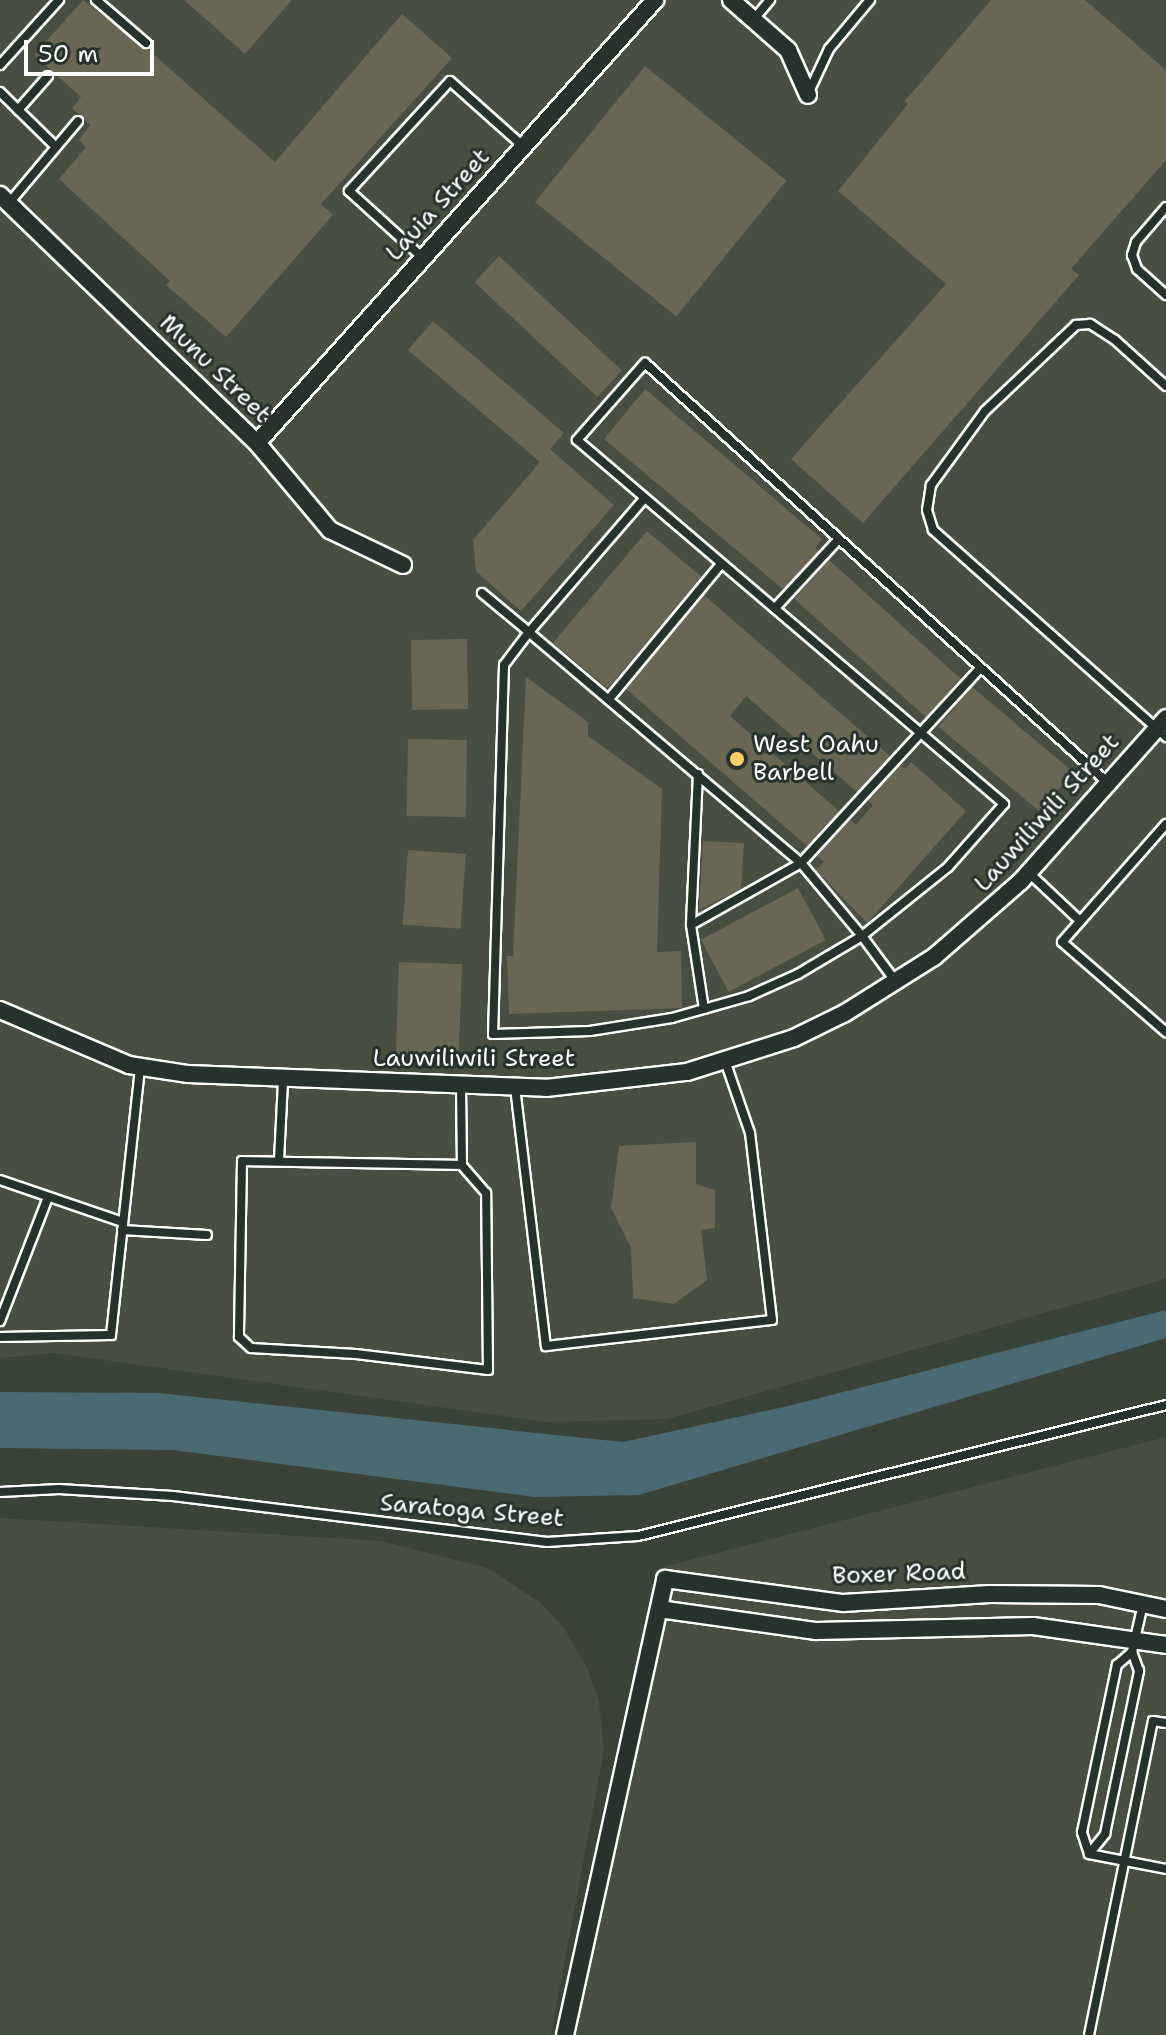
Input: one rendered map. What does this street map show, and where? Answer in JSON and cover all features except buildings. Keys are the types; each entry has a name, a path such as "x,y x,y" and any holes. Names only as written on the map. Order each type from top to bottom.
{"street":[{"name":"Lauia Street","path":"257,443 655,0"},
{"path":"731,0 788,50 808,95"},
{"name":"Munu Street","path":"4,199 257,443 330,530 403,565"},
{"name":"Lauwiliwili Street","path":"0,1010 78,1047 140,1067 283,1080 515,1087 632,1080 725,1061 794,1038 896,983 984,917 1163,728"},
{"name":"Boxer Road","path":"565,2035 665,1579 843,1603 1006,1594 1099,1595 1166,1609"},
{"path":"659,1609 816,1631 1033,1626 1134,1645 1166,1645"}],"lane":[{"path":"0,65 59,0"},
{"path":"96,0 146,43"},
{"path":"754,19 770,0"},
{"path":"808,95 829,49 870,0"},
{"path":"18,110 48,76"},
{"path":"423,258 349,191 450,81 523,146"},
{"path":"0,92 56,147"},
{"path":"4,199 78,121"},
{"path":"1166,207 1136,242 1132,255 1137,269 1166,295"},
{"path":"1163,728 933,530 927,510 931,485 985,411 1076,325 1090,324 1115,340 1166,386"},
{"path":"644,499 504,665 493,1034 590,1031 704,1009 798,974 862,936 948,867 1004,804 577,440 645,363 1108,783"},
{"path":"775,608 838,540"},
{"path":"609,699 721,564"},
{"path":"482,593 801,863 862,936 896,983"},
{"path":"691,925 801,863 980,668"},
{"path":"698,774 691,925 704,1009"},
{"path":"1166,824 1062,942 1166,1032"},
{"path":"1028,872 1080,921"},
{"path":"515,1087 546,1346 772,1320 750,1133 725,1061"},
{"path":"0,1337 111,1335 140,1067"},
{"path":"279,1160 283,1080"},
{"path":"461,1085 462,1165 486,1193 488,1370 356,1354 251,1348 239,1337 242,1161 462,1165"},
{"path":"0,1180 123,1226 207,1235"},
{"path":"0,1321 48,1197"},
{"name":"Saratoga Street","path":"0,1492 59,1489 173,1496 547,1542 638,1536 1166,1405"},
{"path":"1089,1854 1105,1834 1139,1671 1134,1645 1143,1604"},
{"path":"1089,1854 1082,1832 1117,1665 1134,1645"},
{"path":"1089,2035 1153,1721 1166,1723"},
{"path":"1089,1854 1166,1869"}],"shaded area":[{"path":"0,0 1166,0 1166,1279 667,1419 546,1422 55,1353 0,1358"},
{"path":"1166,1437 1166,2035 570,2035 656,1573 666,1566"},
{"path":"0,1518 381,1541 488,1568 542,1604 564,1628 588,1670 599,1701 604,1750 551,2035 0,2035"}],"water":[{"path":"1166,1310 1166,1338 639,1495 535,1497 173,1450 0,1448 0,1392 158,1393 623,1442 784,1407"}],"place":[{"name":"West Oahu Barbell","path":"737,759"}]}
